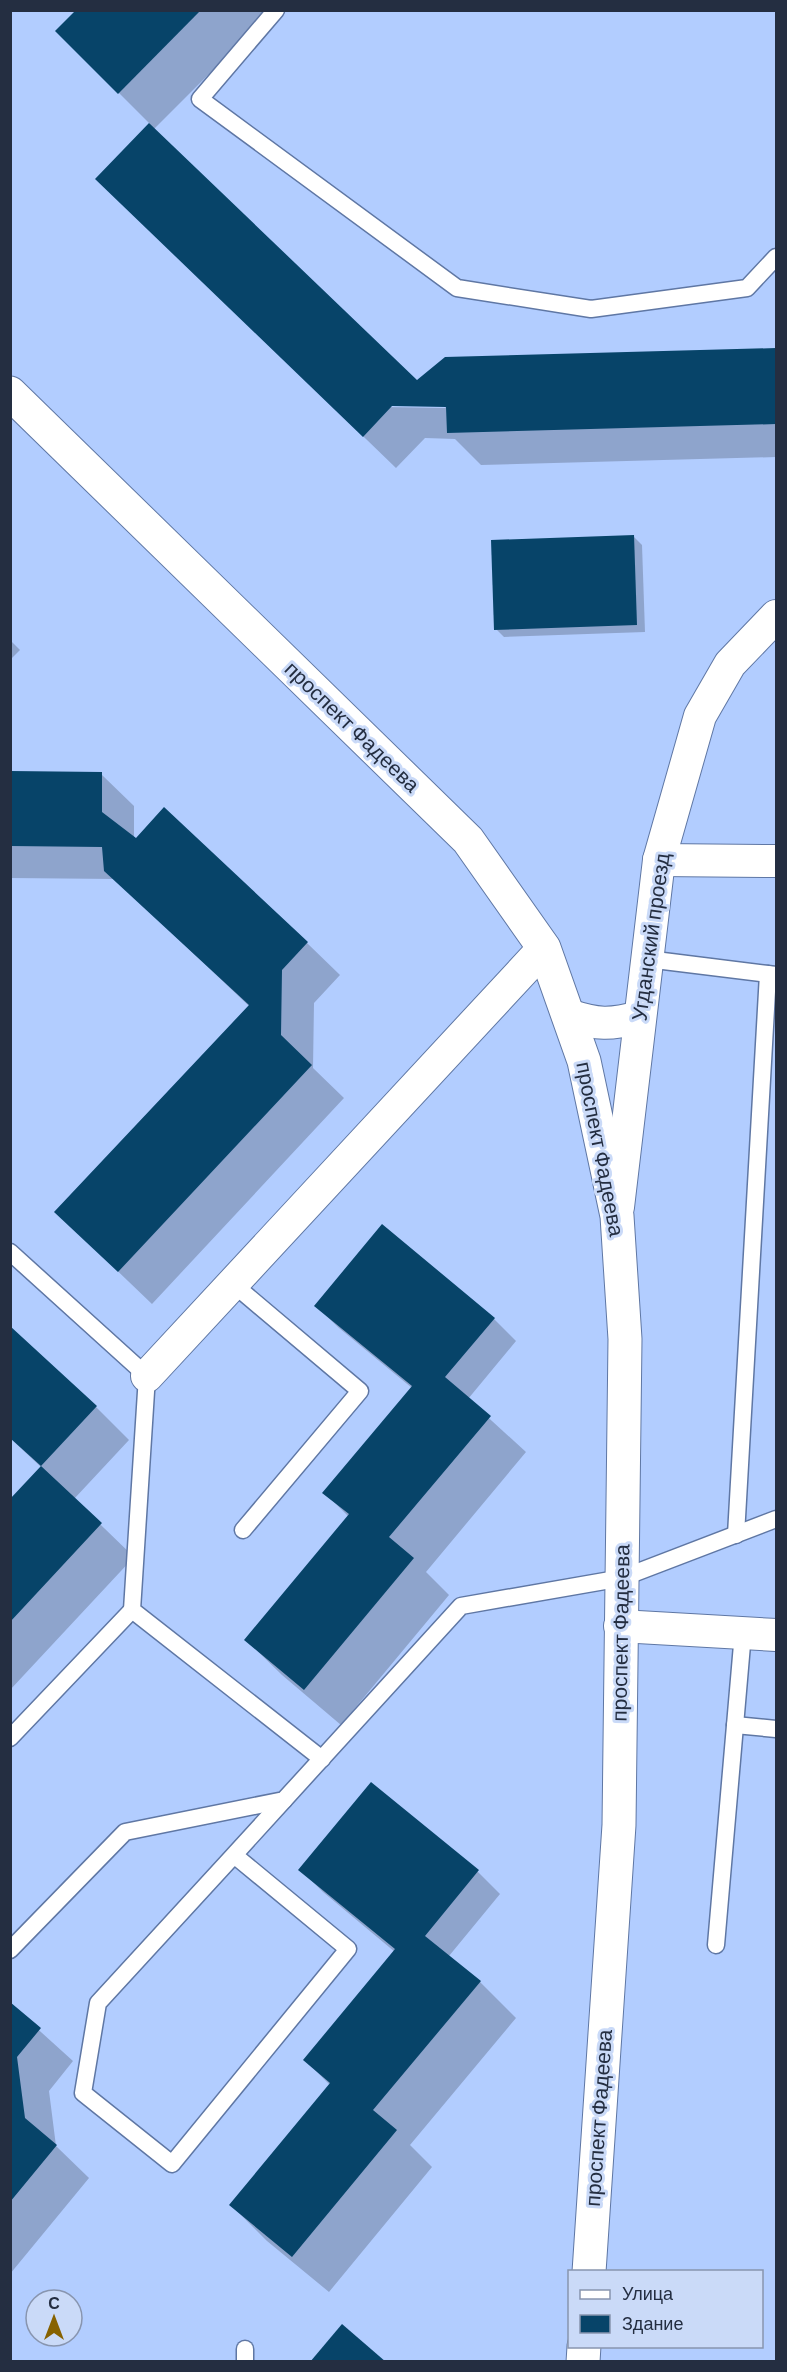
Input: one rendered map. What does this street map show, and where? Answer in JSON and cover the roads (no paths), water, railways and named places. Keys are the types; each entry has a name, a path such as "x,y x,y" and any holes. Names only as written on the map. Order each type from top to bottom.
{"street":[{"name":"проспект Фадеева","path":"10,393 468,840 544,948 584,1061 616,1216 625,1339 619,1825 589,2270"},
{"name":"Угданский проезд","path":"616,1216 659,860 700,716 730,664 777,616"},
{"path":"659,860 777,861"},
{"path":"147,1376 544,948"},
{"path":"567,1015 593,1024 612,1024 640,1017"},
{"path":"620,1626 777,1635"}],"lane":[{"path":"276,10 200,99 457,288 591,309 747,288 777,257"},
{"path":"647,959 772,974 736,1535"},
{"path":"10,1252 147,1376 132,1610 10,1738"},
{"path":"232,1284 360,1391 243,1530"},
{"path":"234,1855 348,1949 172,2164 83,2093 98,2003 461,1606 622,1578 777,1519"},
{"path":"132,1610 322,1759"},
{"path":"716,1945 743,1633"},
{"path":"735,1725 777,1729"},
{"path":"10,1950 126,1832 284,1800"}]}
